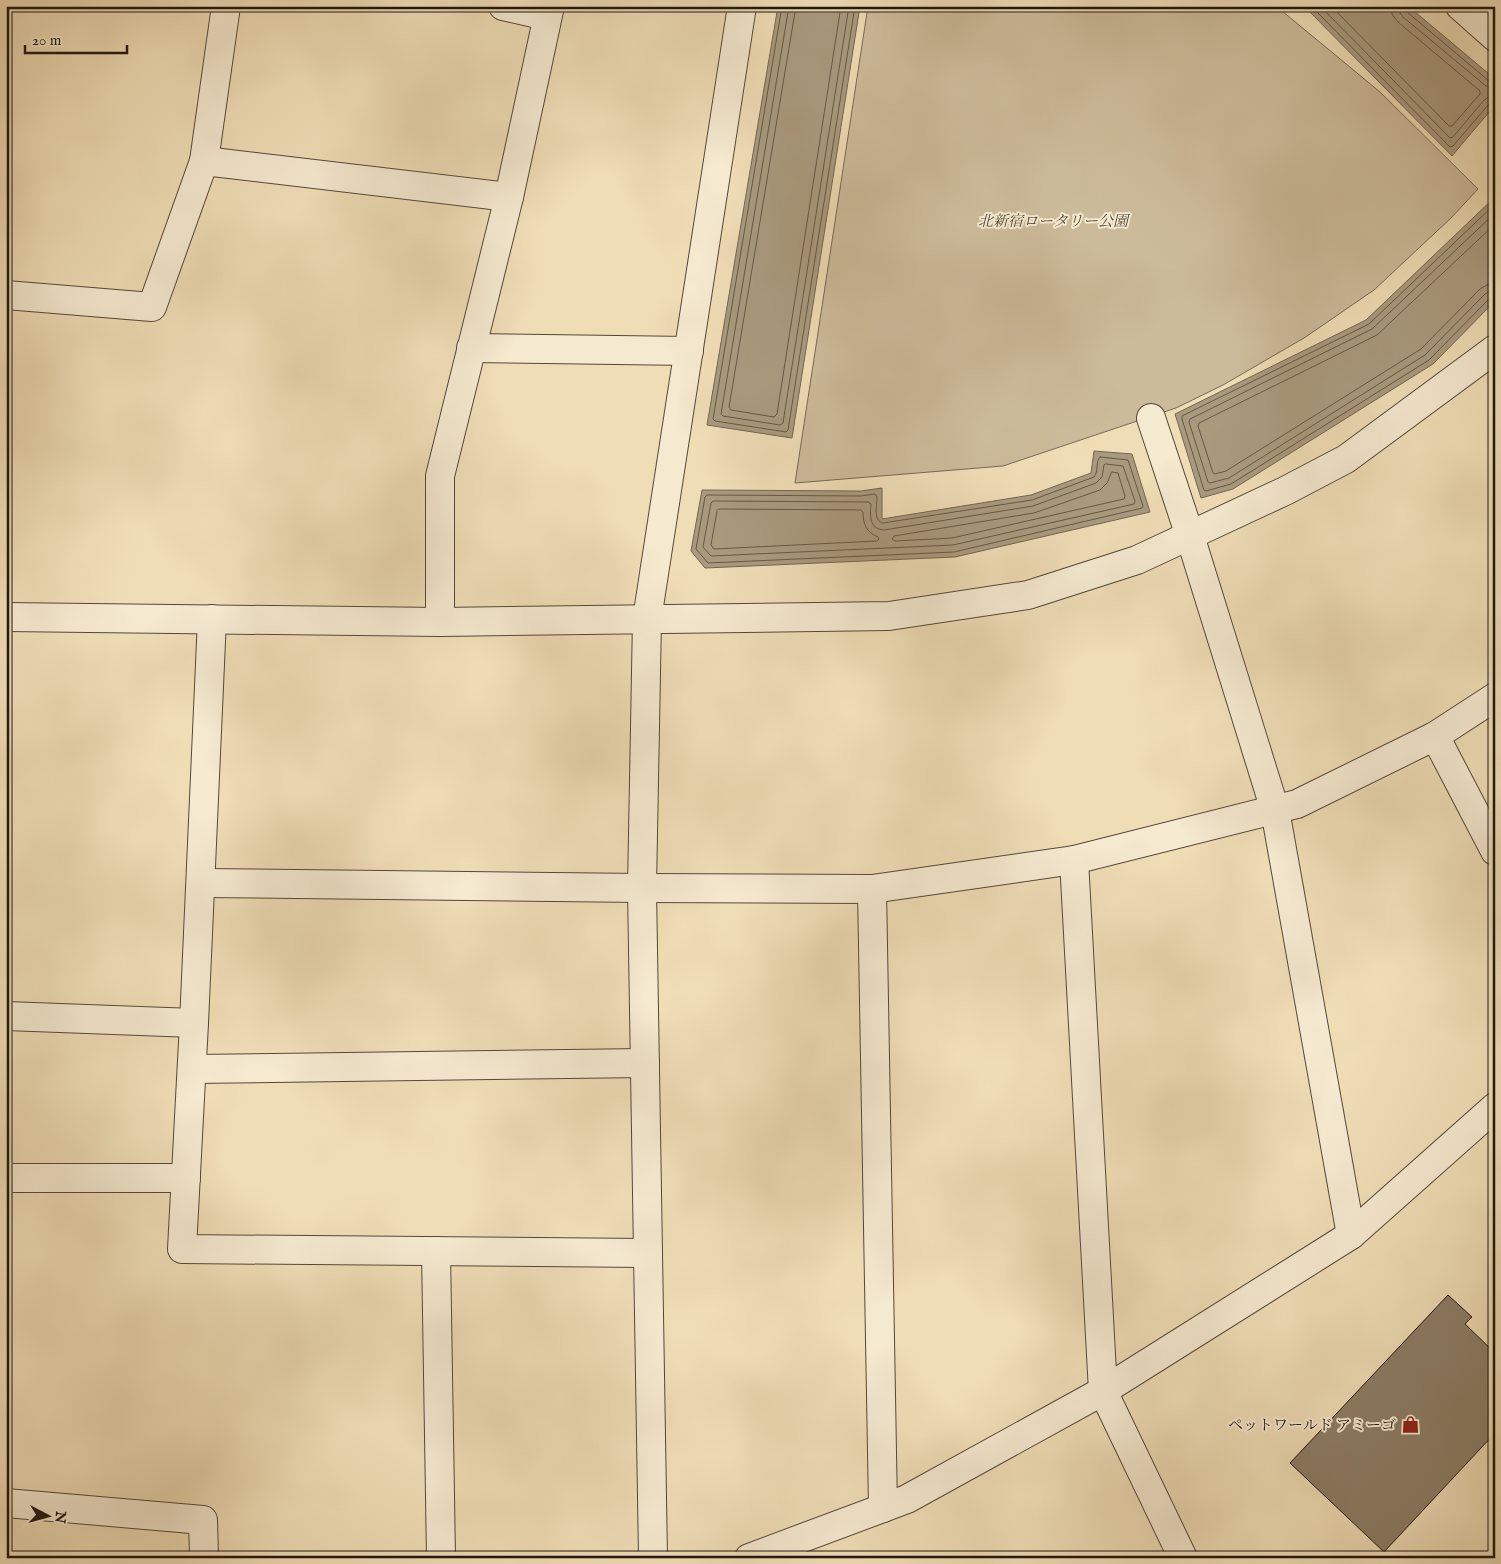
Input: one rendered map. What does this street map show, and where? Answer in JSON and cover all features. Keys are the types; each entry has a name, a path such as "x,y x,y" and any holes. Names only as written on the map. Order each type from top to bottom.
{"street":[{"path":"6,295 152,307 204,161 226,6"},
{"path":"440,622 440,476 508,197 548,11 503,6"},
{"path":"653,1558 642,888 647,619 742,6"},
{"path":"1460,6 1495,37"},
{"path":"204,161 508,197"},
{"path":"472,348 688,351"},
{"path":"6,617 440,622 889,616 1028,595 1137,560 1285,491 1346,459 1495,350"},
{"path":"1151,418 1190,536 1275,810 1351,1236"},
{"path":"212,619 201,883 182,1249 648,1253"},
{"path":"201,883 872,889 1074,860 1297,804 1435,736 1495,698"},
{"path":"1435,736 1495,851"},
{"path":"1074,860 1103,1391 1183,1558"},
{"path":"872,889 883,1508"},
{"path":"6,1016 194,1023"},
{"path":"192,1069 645,1063"},
{"path":"749,1558 907,1499 1103,1391 1351,1236 1495,1107"},
{"path":"6,1178 186,1178"},
{"path":"436,1251 441,1558"},
{"path":"6,1503 203,1520 204,1558"}],"green space":[{"name":"北新宿ロータリー公園","path":"868,6 1276,6 1380,92 1478,189 1451,218 1374,290 1304,338 1223,385 1176,408 1003,466 795,483"}],"water":[{"path":"778,6 860,6 792,438 707,425"},
{"path":"1304,6 1408,6 1495,79 1495,105 1452,156"},
{"path":"1495,197 1495,301 1433,364 1233,489 1201,498 1175,414 1366,320"},
{"path":"1094,451 1132,454 1150,512 955,557 705,568 691,551 702,490 861,491 882,488 882,519 1031,495 1091,473"}],"building":[{"path":"1448,1295 1472,1317 1465,1324 1495,1353 1495,1433 1384,1552 1290,1463"}],"place":[{"name":"ペットワールド アミーゴ","path":"1410,1425"}]}
